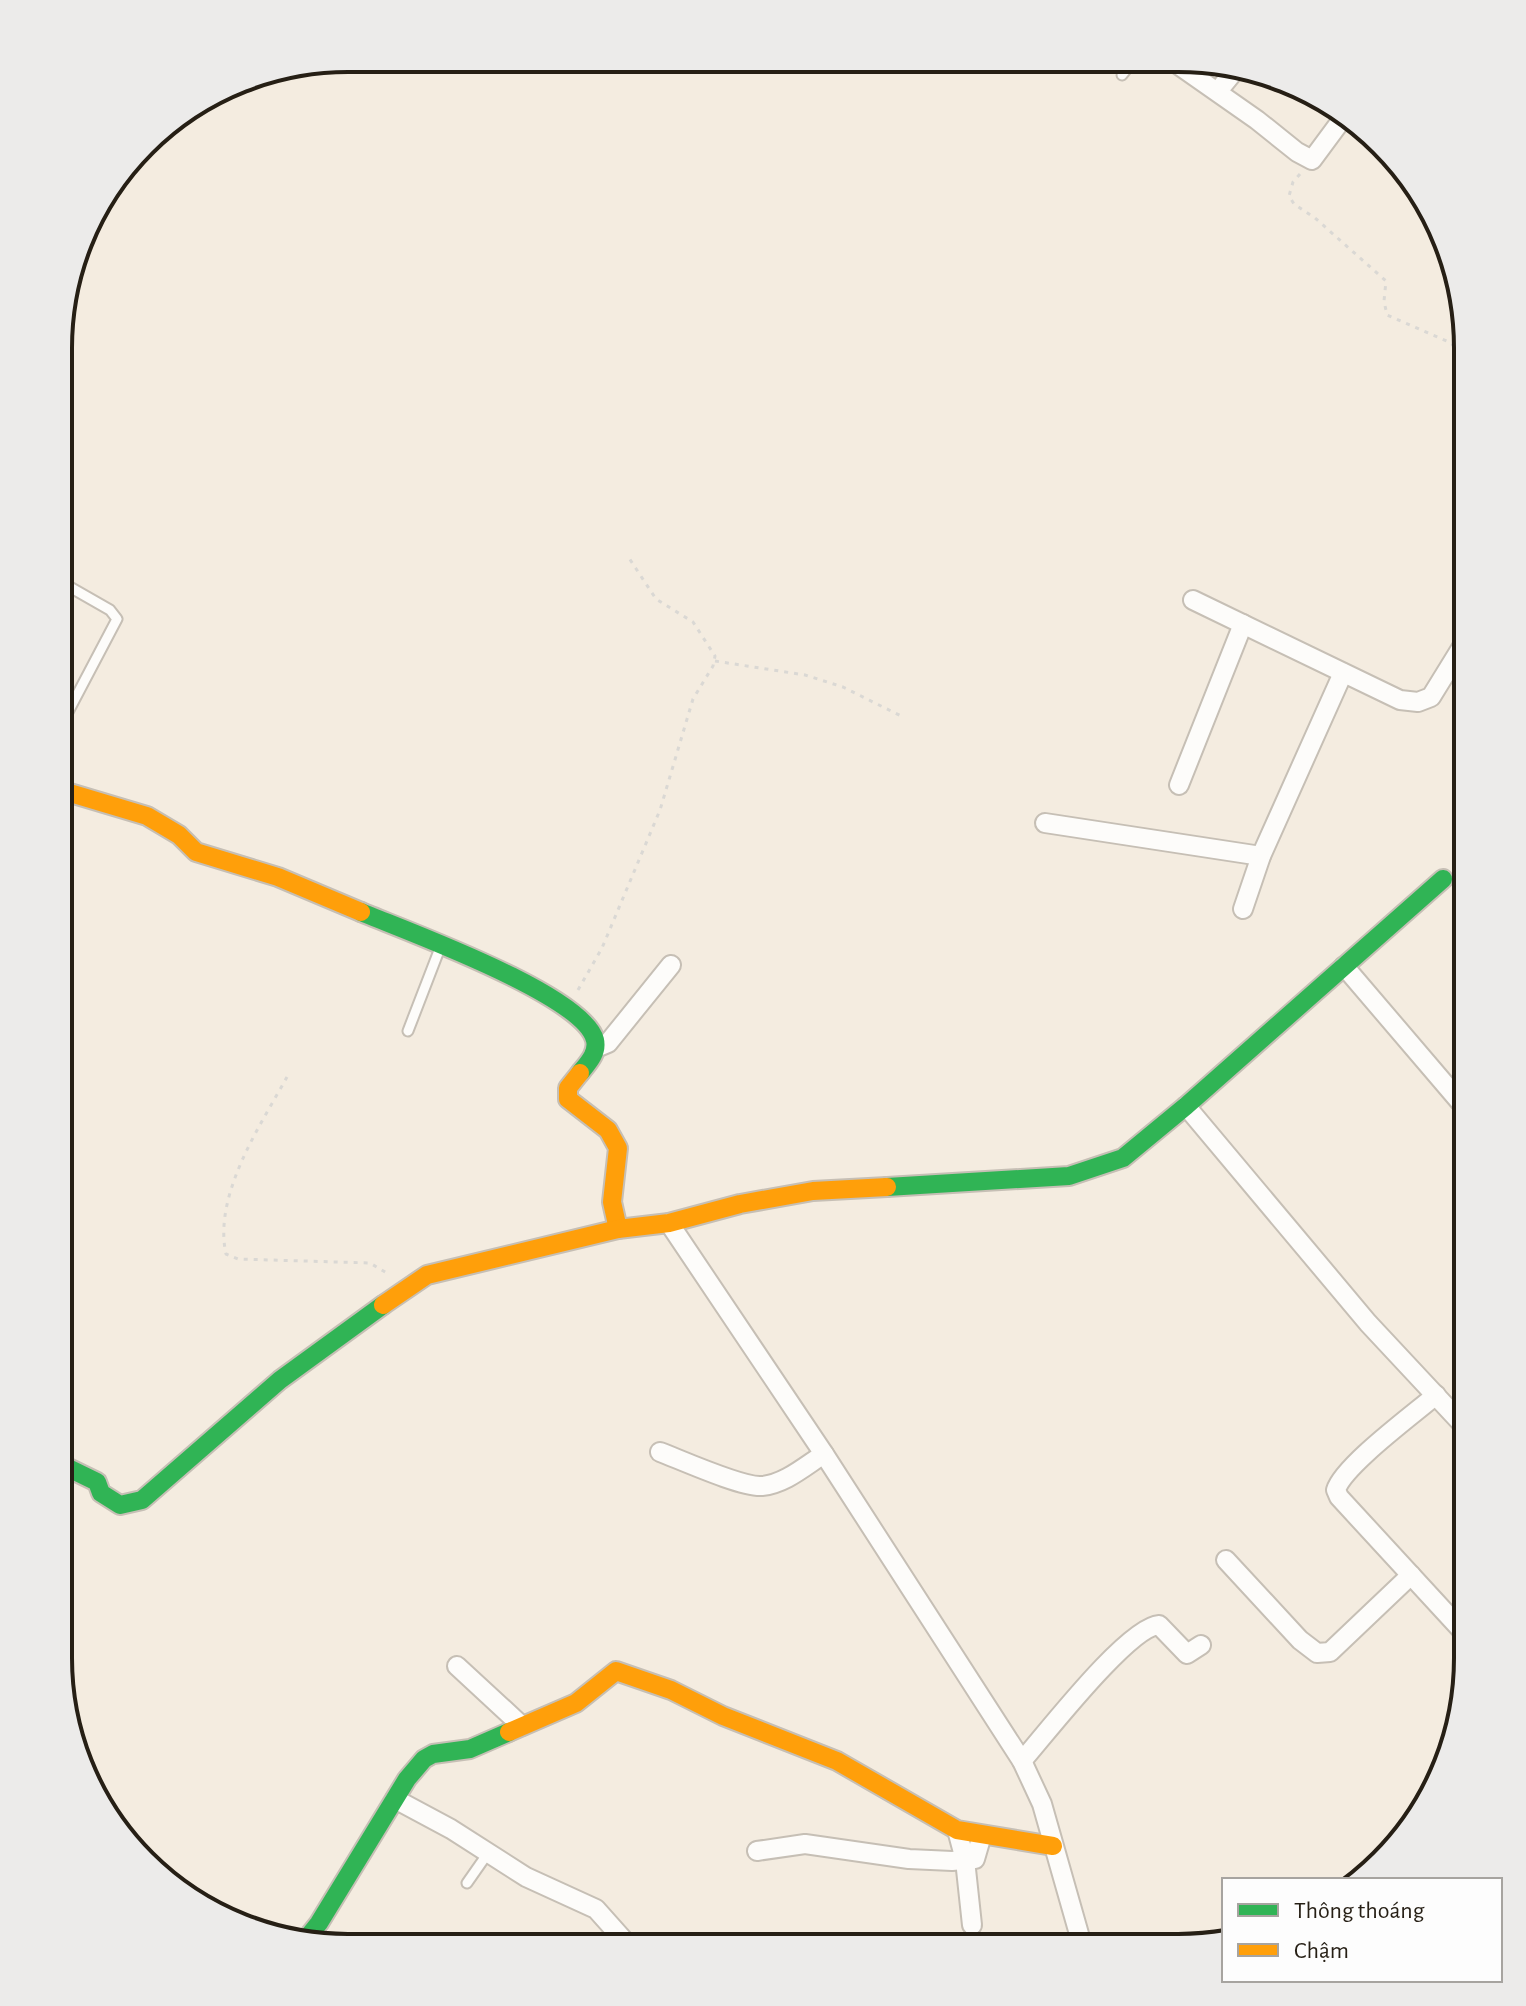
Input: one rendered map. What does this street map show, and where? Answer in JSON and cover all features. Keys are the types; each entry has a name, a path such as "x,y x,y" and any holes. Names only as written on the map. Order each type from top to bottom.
{"street":[{"path":"1190,73 1312,160 1339,124"},
{"path":"1218,91 1229,77"},
{"path":"1193,600 1400,700 1418,702 1431,697 1454,660"},
{"path":"1179,785 1243,624"},
{"path":"1243,909 1261,856 1343,673"},
{"path":"72,793 147,816 179,835 196,852 278,877 517,979 568,1007 591,1031 596,1048 567,1093 572,1104 608,1130 618,1148 612,1202 618,1229"},
{"path":"1045,823 1261,856"},
{"path":"72,1470 97,1482 101,1493 120,1505 142,1500 280,1380 427,1275 618,1229 669,1223 740,1204 813,1191 1069,1176 1123,1158 1443,879"},
{"path":"596,1048 608,1043 671,965"},
{"path":"1344,966 1453,1094"},
{"path":"1186,1106 1368,1323 1453,1414"},
{"path":"669,1223 824,1454 1022,1761 1042,1804 1079,1934"},
{"path":"1436,1395 1355,1464 1336,1490 1339,1497 1453,1621"},
{"path":"660,1452 715,1474 760,1487 782,1481 824,1454"},
{"path":"1226,1560 1300,1640 1317,1653 1330,1652 1411,1575"},
{"path":"1022,1761 1102,1668 1148,1628 1159,1625 1187,1654 1201,1645"},
{"path":"457,1666 522,1726"},
{"path":"312,1932 415,1767 424,1759 433,1754 470,1749 576,1703 610,1674 622,1672 837,1761 957,1830 1053,1846"},
{"path":"395,1799 451,1829 526,1877 596,1909 618,1934"},
{"path":"957,1830 965,1860 972,1925"},
{"path":"757,1851 805,1844 909,1859 965,1860 975,1859 982,1835"}],"lane":[{"path":"72,588 110,610 117,619 72,704"},
{"path":"408,1031 441,947"},
{"path":"467,1883 488,1853"}],"path":[{"path":"1312,160 1293,182 1289,196 1294,204 1315,218 1386,281 1384,301 1387,315 1454,347"},
{"path":"568,1007 602,948 626,893 660,810 693,699 715,656 693,622 656,599 629,558"},
{"path":"714,661 805,675 843,687 901,716"},
{"path":"287,1077 237,1173 224,1218 226,1254 238,1259 370,1263 379,1266 404,1289"}],"traffic: fast":[{"path":"887,1187 1069,1176 1123,1158 1443,879"},
{"path":"361,912 491,966 560,1004 584,1022 595,1040 594,1054 580,1073"},
{"path":"72,1470 97,1482 101,1493 120,1505 142,1500 280,1380 383,1305"},
{"path":"312,1932 407,1779 424,1759 433,1754 470,1749 509,1732"}],"traffic: slow":[{"path":"72,794 147,816 179,835 196,852 278,877 361,912"},
{"path":"580,1073 568,1088 568,1099 608,1130 618,1148 612,1202 618,1229"},
{"path":"383,1305 427,1275 618,1229 669,1223 740,1204 813,1191 887,1187"},
{"path":"509,1732 576,1703 616,1671 671,1690 723,1716 837,1761 957,1830 1053,1846"}]}
